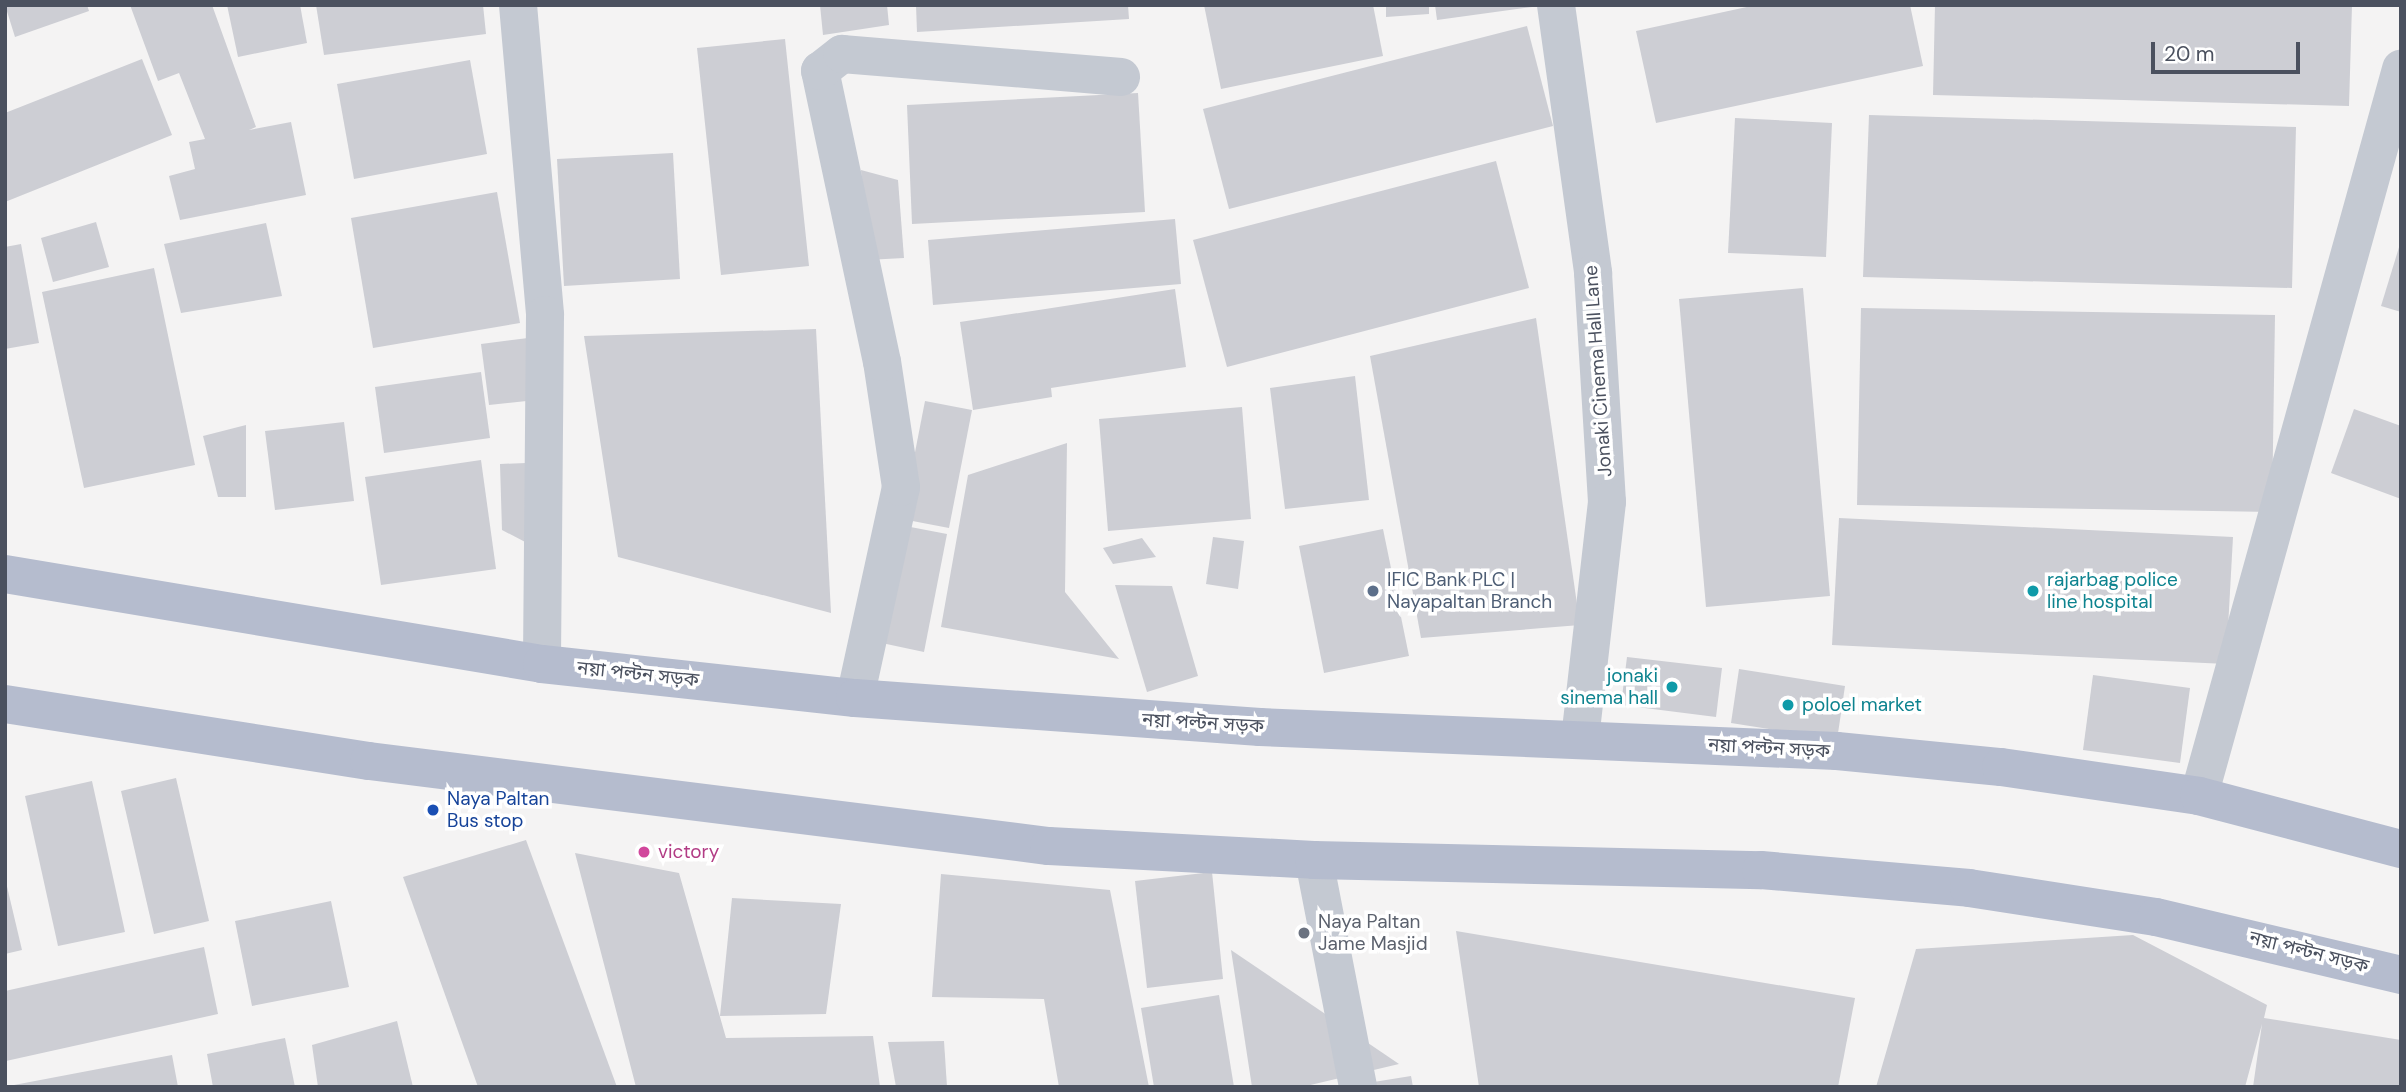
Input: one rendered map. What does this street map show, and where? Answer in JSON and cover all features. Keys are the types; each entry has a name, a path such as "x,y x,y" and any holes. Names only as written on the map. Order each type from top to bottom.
{"main road":[{"name":"নয়া পল্টন সড়ক","path":"5,574 542,664 855,698 1060,716 1837,751 2199,796 2401,849"},
{"name":"নয়া পল্টন সড়ক","path":"5,704 369,761 860,826 1049,846 1314,860 1761,870 1969,888 2156,917 2401,975"}],"street":[{"path":"517,5 545,315 542,664"},
{"name":"Jonaki Cinema Hall Lane","path":"1556,5 1593,273 1607,502 1580,738"},
{"path":"855,698 901,487 882,362 820,71 842,54 1121,78"},
{"path":"2199,796 2401,69"},
{"path":"1314,860 1358,1087"}],"building":[{"path":"5,5 87,5 89,11 15,37"},
{"path":"130,5 212,5 256,127 249,130 291,122 306,195 180,220 169,176 195,169 189,142 205,139 179,73 158,81"},
{"path":"227,5 300,5 307,43 238,57"},
{"path":"316,5 483,5 486,34 324,55"},
{"path":"820,5 887,5 889,25 823,35"},
{"path":"916,5 1128,5 1129,19 917,32"},
{"path":"1204,5 1373,5 1383,56 1221,89"},
{"path":"1386,5 1429,5 1429,14 1386,17"},
{"path":"1435,5 1532,5 1532,7 1437,20"},
{"path":"1756,5 1910,5 1923,66 1656,123 1636,31"},
{"path":"1935,5 2352,5 2349,106 1933,95"},
{"path":"1527,26 1553,126 1229,209 1203,109"},
{"path":"785,39 809,266 721,275 697,48"},
{"path":"142,59 172,135 5,202 5,113"},
{"path":"470,60 487,154 354,179 337,84"},
{"path":"1138,93 1145,212 912,224 907,105"},
{"path":"1869,115 2296,127 2292,288 1863,277"},
{"path":"1735,118 1832,123 1826,257 1728,253"},
{"path":"673,153 680,279 564,286 557,159"},
{"path":"1496,161 1529,288 1227,367 1193,240"},
{"path":"861,170 898,180 904,258 867,260"},
{"path":"497,192 520,323 373,348 351,218"},
{"path":"1175,219 1181,284 933,305 928,240"},
{"path":"96,222 109,267 53,282 41,238"},
{"path":"266,223 282,296 181,313 164,244"},
{"path":"21,244 39,343 5,349 5,247"},
{"path":"2401,245 2401,312 2381,306"},
{"path":"154,268 195,465 84,488 42,292"},
{"path":"1803,288 1830,596 1706,607 1679,299"},
{"path":"1175,289 1186,367 1051,388 1052,397 973,410 960,322"},
{"path":"1861,308 2275,315 2272,512 1857,505"},
{"path":"1536,318 1580,625 1421,638 1370,356"},
{"path":"816,329 831,613 618,557 584,336"},
{"path":"528,338 536,400 489,405 481,344"},
{"path":"481,372 490,438 384,453 375,387"},
{"path":"1355,376 1369,500 1285,509 1270,388"},
{"path":"925,401 972,410 949,528 902,519"},
{"path":"1242,407 1251,519 1108,531 1099,419"},
{"path":"2354,409 2401,426 2401,499 2331,473"},
{"path":"344,422 354,501 275,510 265,431"},
{"path":"246,425 246,497 218,497 203,436"},
{"path":"1067,443 1065,592 1119,659 941,627 968,475"},
{"path":"481,460 496,569 381,585 365,477"},
{"path":"526,463 529,544 502,530 500,464"},
{"name":"rajarbag police line hospital","path":"1839,518 2233,537 2226,664 1832,645"},
{"path":"900,525 947,534 924,652 877,642"},
{"path":"1383,529 1409,656 1324,673 1299,546"},
{"path":"1213,537 1244,541 1238,589 1206,584"},
{"path":"1142,538 1156,557 1113,564 1103,548"},
{"path":"1115,585 1172,586 1198,676 1147,692"},
{"name":"jonaki sinema hall","path":"1627,657 1722,668 1716,717 1621,705"},
{"name":"poloel market","path":"1739,669 1845,686 1837,740 1731,723"},
{"path":"2093,675 2190,688 2180,763 2083,750"},
{"path":"176,778 209,921 154,934 121,791"},
{"path":"92,781 125,932 58,946 25,796"},
{"path":"526,840 617,1087 478,1087 403,877"},
{"path":"575,853 679,873 726,1038 873,1036 880,1087 636,1087"},
{"path":"1212,872 1223,979 1147,988 1135,881"},
{"path":"941,874 1110,890 1149,1087 1059,1087 1044,999 932,997"},
{"path":"5,878 22,950 5,954"},
{"path":"732,898 841,904 826,1014 720,1016"},
{"path":"331,901 349,987 252,1006 235,921"},
{"path":"1456,931 1855,998 1838,1087 1479,1087"},
{"path":"2133,935 2267,1005 2264,1018 2401,1040 2401,1087 2253,1087 2262,1024 2245,1087 1876,1087 1916,949"},
{"path":"204,947 218,1014 6,1061 5,991"},
{"path":"1231,950 1399,1064 1302,1087 1252,1087"},
{"path":"1219,995 1234,1087 1154,1087 1141,1008"},
{"path":"397,1021 413,1087 318,1087 312,1045"},
{"path":"285,1038 295,1087 213,1087 207,1054"},
{"path":"944,1041 947,1087 896,1087 888,1042"},
{"path":"172,1055 178,1087 14,1085"},
{"path":"1411,1076 1413,1087 1355,1087 1355,1085"}],"place":[{"name":"IFIC Bank PLC | Nayapaltan Branch","path":"1373,591"},
{"name":"rajarbag police line hospital","path":"2033,591"},
{"name":"jonaki sinema hall","path":"1672,687"},
{"name":"poloel market","path":"1788,705"},
{"name":"Naya Paltan Bus stop","path":"433,810"},
{"name":"victory","path":"644,852"},
{"name":"Naya Paltan Jame Masjid","path":"1304,933"}]}
